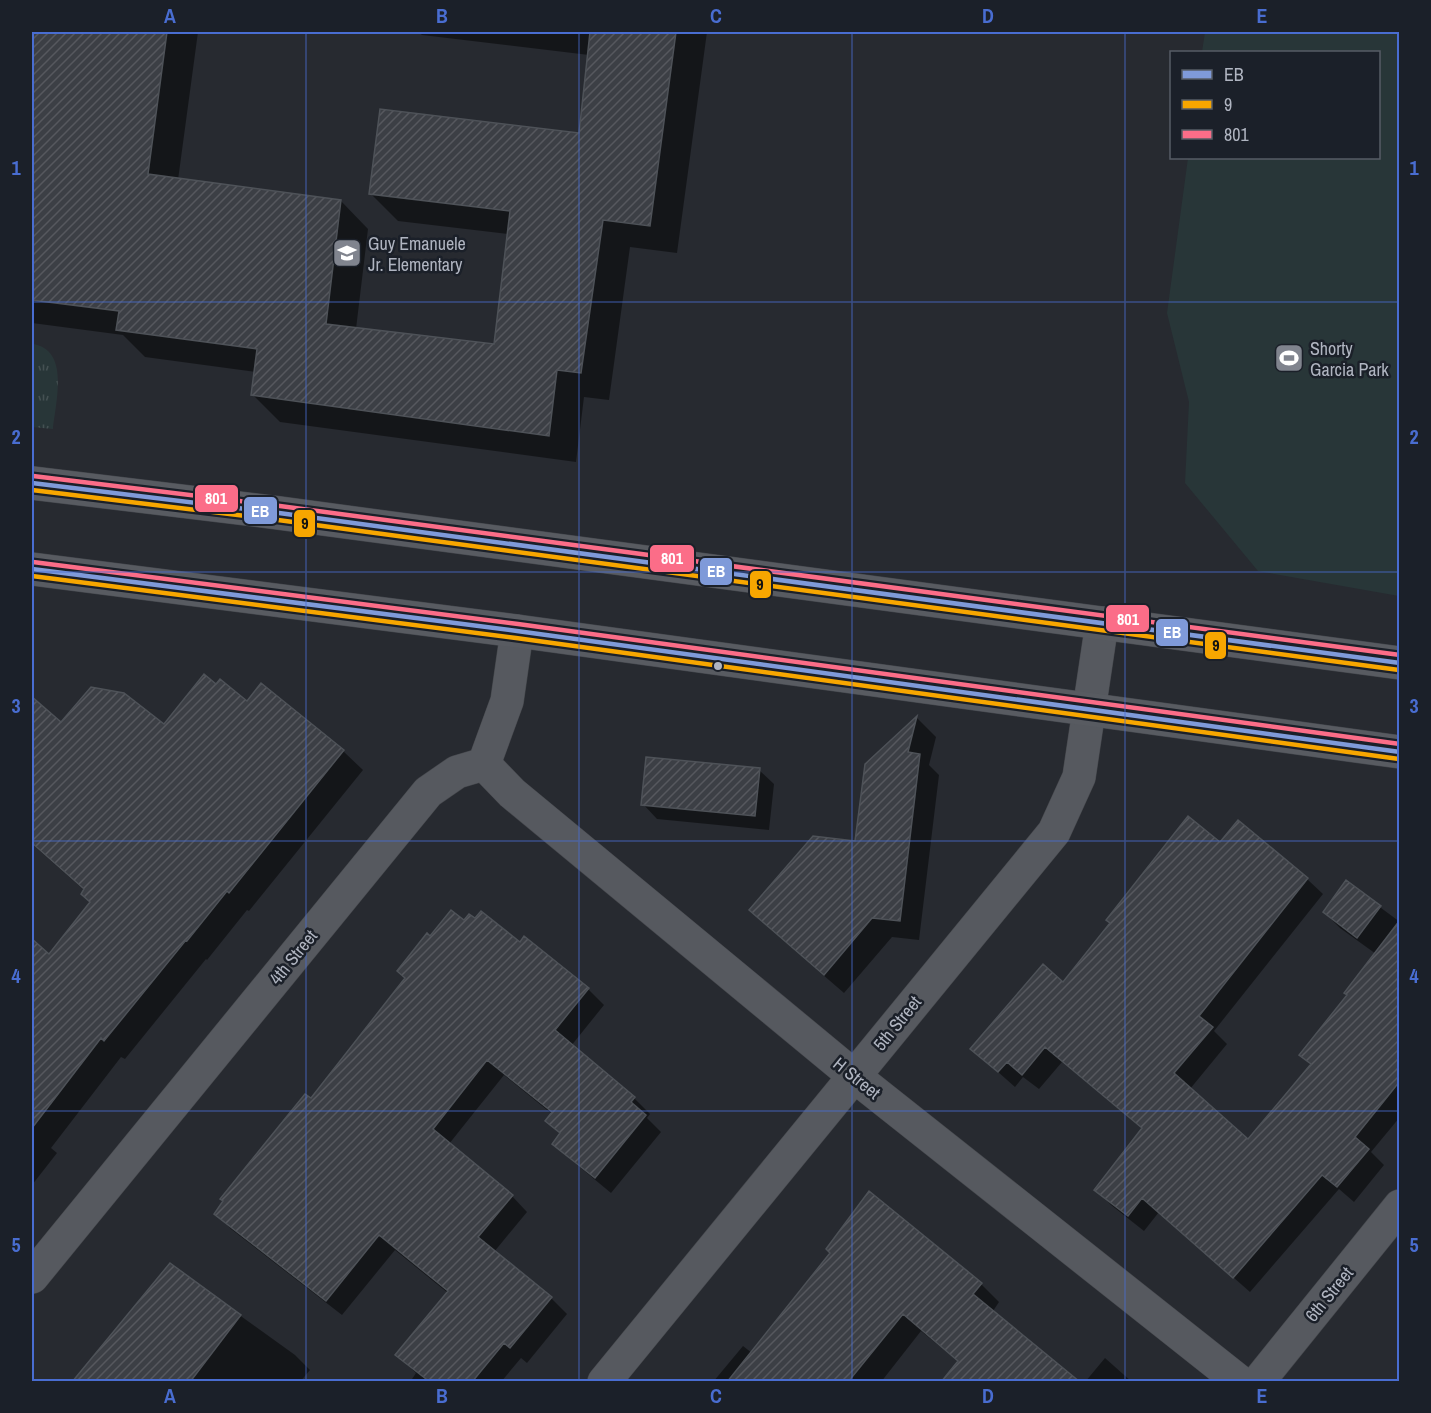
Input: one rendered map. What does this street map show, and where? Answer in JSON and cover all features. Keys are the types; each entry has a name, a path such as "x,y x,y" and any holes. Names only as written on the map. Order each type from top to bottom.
{"main road":[{"path":"32,483 279,513 1400,663"},
{"path":"32,569 517,631 1400,752"}],"street":[{"name":"5th Street","path":"604,1382 1054,832 1079,777 1102,623"},
{"path":"484,764 507,701 517,631"},
{"name":"H Street","path":"484,764 512,793 854,1076 1240,1382"},
{"name":"4th Street","path":"32,1277 428,792 457,772 484,764"},
{"name":"6th Street","path":"1258,1382 1400,1206"}],"green space":[{"name":"Shorty Garcia Park","path":"1205,32 1399,32 1399,596 1258,571 1185,483 1189,402 1167,313 1188,159 1380,159 1380,51 1202,51"},
{"path":"32,344 44,348 52,355 56,366 58,391 53,429 32,427"}],"building":[{"path":"32,32 167,32 148,174 341,200 326,324 494,344 510,211 369,194 380,109 579,133 590,32 676,32 650,226 603,220 581,373 557,370 549,436 251,395 257,349 116,330 119,311 32,300"},
{"path":"204,674 216,684 220,679 247,701 261,683 344,750 229,893 227,891 104,1041 101,1038 32,1128 32,939 49,954 90,902 81,894 84,889 32,843 32,697 61,722 91,687 124,693 164,724"},
{"path":"917,716 908,752 920,754 900,921 872,918 824,975 749,910 813,836 855,841 865,764"},
{"path":"646,757 760,768 755,816 641,805"},
{"path":"1188,816 1220,842 1238,820 1308,878 1199,1016 1213,1027 1174,1073 1248,1139 1311,1064 1299,1055 1347,995 1344,993 1400,920 1400,1081 1355,1137 1369,1149 1337,1187 1322,1175 1233,1278 1142,1198 1128,1216 1094,1190 1142,1128 1045,1047 1022,1075 1007,1062 998,1072 970,1049 1043,964 1063,982 1110,923 1106,920"},
{"path":"1346,880 1381,906 1357,938 1323,912"},
{"path":"451,910 464,920 469,914 475,918 481,911 520,942 524,936 589,988 555,1030 635,1097 631,1102 646,1115 595,1178 552,1144 560,1133 545,1121 552,1112 487,1060 433,1129 513,1195 478,1237 552,1297 510,1348 504,1343 472,1382 430,1382 395,1355 448,1291 379,1235 326,1301 214,1214 223,1201 220,1199 305,1094 311,1098 405,978 397,971 427,933 430,936"},
{"path":"869,1191 982,1283 973,1294 1080,1382 941,1382 958,1361 903,1314 848,1382 727,1382 830,1253 826,1249"},
{"path":"170,1263 241,1315 190,1382 72,1382"}],"transit line":[{"name":"801","path":"33,476 280,506 1400,655"},
{"name":"EB","path":"32,483 279,513 1400,663"},
{"name":"9","path":"32,490 278,520 1399,670"},
{"name":"801","path":"33,562 518,624 1400,744"},
{"name":"EB","path":"32,569 517,631 1400,752"},
{"name":"9","path":"32,576 516,638 1399,759"}],"place":[{"name":"Guy Emanuele Jr. Elementary","path":"347,253"},
{"name":"Shorty Garcia Park","path":"1289,358"}]}
